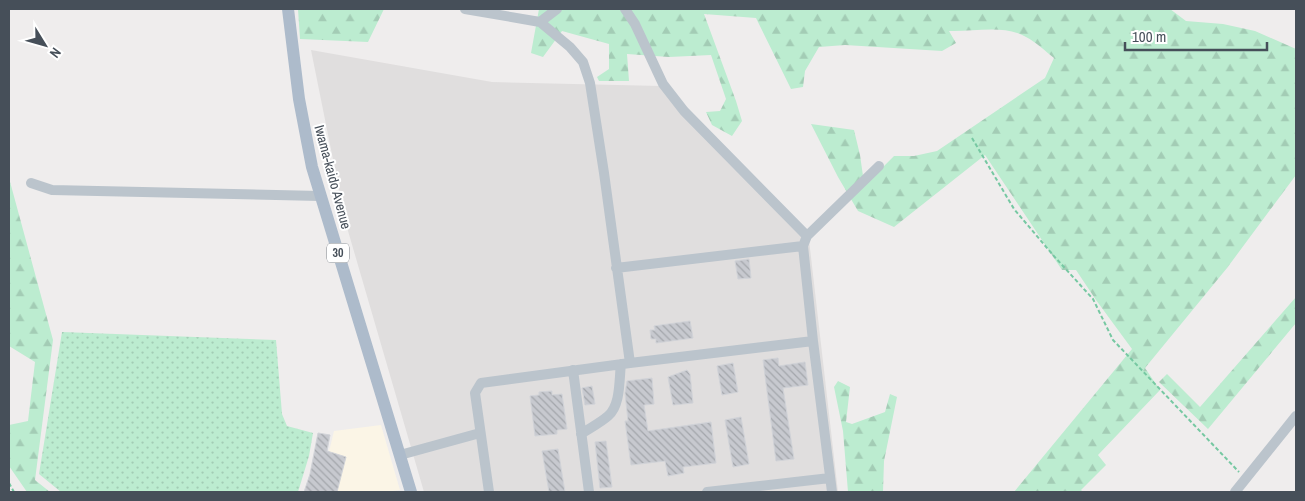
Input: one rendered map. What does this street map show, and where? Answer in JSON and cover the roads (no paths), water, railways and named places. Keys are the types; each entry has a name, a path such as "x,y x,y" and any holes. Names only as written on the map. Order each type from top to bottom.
{"main road":[{"name":"Iwama-kaido Avenue","path":"288,9 292,52 306,140 320,196 411,492"}],"street":[{"path":"465,9 540,22 570,46 583,62 590,83 616,268 625,363 613,411 581,434"},
{"path":"540,22 557,9"},
{"path":"625,9 636,24 663,84 684,111 805,241 812,342 832,492"},
{"path":"616,268 805,241 879,166"},
{"path":"31,183 52,190 320,196"},
{"path":"489,492 475,393 481,383 625,363 812,342"},
{"path":"573,370 589,492"},
{"path":"1235,492 1296,416"},
{"path":"400,455 480,433"},
{"path":"707,492 830,478"}]}
